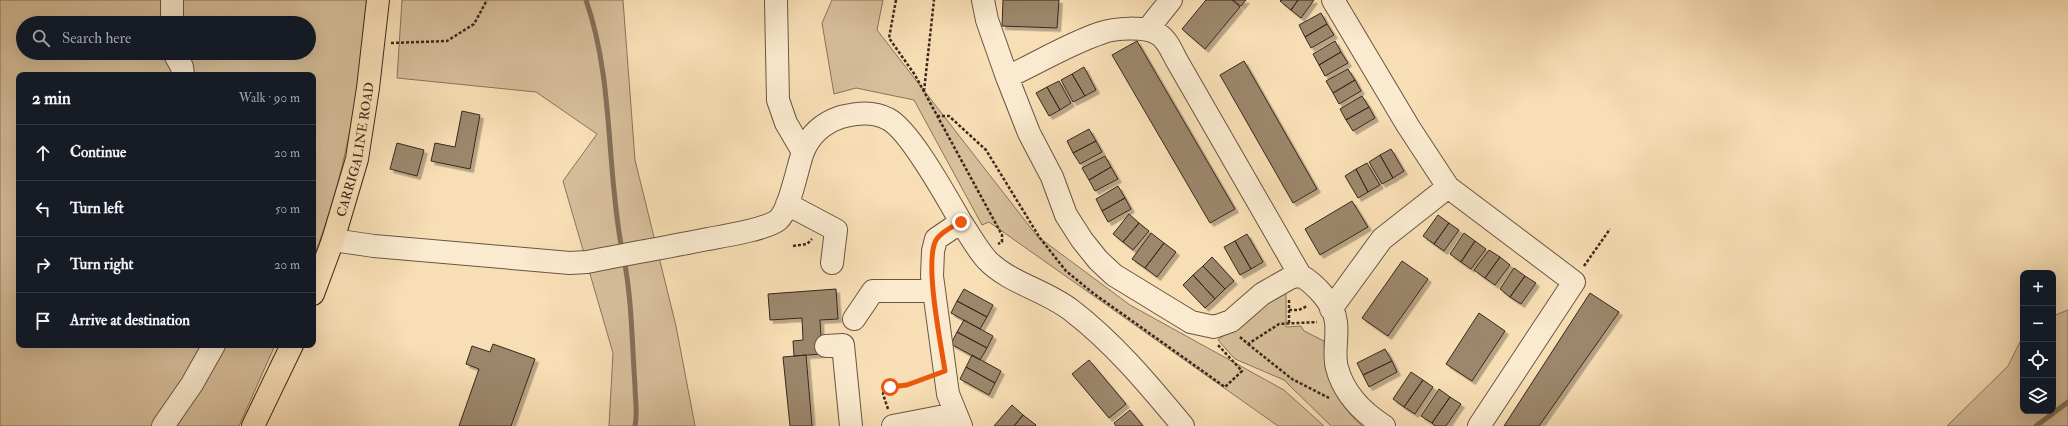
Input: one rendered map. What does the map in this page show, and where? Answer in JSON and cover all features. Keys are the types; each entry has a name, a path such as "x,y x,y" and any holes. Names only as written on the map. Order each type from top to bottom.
{"main road":[{"name":"CARRIGALINE ROAD","path":"316,286 333,240 357,159 378,0"},
{"path":"253,426 291,348"}],"street":[{"path":"172,0 172,16"},
{"path":"776,0 778,100 786,123 803,152"},
{"path":"984,0 988,20 1007,77 1029,133 1052,177 1066,215 1082,240 1098,260 1114,275 1191,322 1214,327 1231,321 1262,294 1290,278 1300,275"},
{"path":"1147,30 1171,0"},
{"path":"1333,0 1408,126 1448,187 1574,282 1479,426"},
{"path":"1007,77 1101,33 1116,30 1147,30 1158,33 1165,41 1300,275 1312,282 1326,316 1336,321 1337,368 1353,401 1365,414 1384,426"},
{"path":"178,60 182,67 183,72"},
{"path":"333,240 374,246 570,263 587,262 747,231 778,220 787,204 803,152 814,133 831,121 854,114 870,113 889,119 906,135 932,173 961,222 986,259 998,269 1069,308 1104,337 1136,370 1183,426"},
{"path":"1326,316 1382,239 1448,187"},
{"path":"787,204 836,230 832,263"},
{"path":"892,420 958,420 948,394 934,291 933,257 936,239 961,222"},
{"path":"854,319 873,291 934,291"},
{"path":"843,345 851,426"},
{"path":"163,426 192,384 212,348"}],"path":[{"path":"373,43 446,41 474,24 487,0"},
{"path":"896,0 889,38 915,75 1002,235 1002,242 995,246"},
{"path":"924,92 934,0"},
{"path":"1574,282 1610,229"},
{"path":"793,246 810,243 813,234"},
{"path":"1289,298 1289,323"},
{"path":"1289,310 1299,310 1309,304"},
{"path":"1248,344 1279,324 1326,316"},
{"path":"1238,336 1292,379 1332,399"},
{"path":"1214,340 1242,370"},
{"path":"892,420 883,394 884,390 890,387 907,385 945,371"}],"shaded area":[{"path":"0,0 367,0 361,64 350,131 334,197 316,250 316,72 16,72 16,348 274,348 239,426 0,426"},
{"path":"402,0 623,0 635,160 676,326 695,426 609,426 613,353 563,181 597,134 536,92 397,78"},
{"path":"832,0 883,0 877,30 1037,236 1130,305 1284,390 1324,426 1278,426 989,222 982,225 914,100 856,88 834,94 822,23"},
{"path":"1284,291 1286,295 1286,327 1301,326 1304,331 1324,341 1325,367 1332,385 1345,408 1362,426 1331,426 1284,380 1235,359 1218,340 1264,303"},
{"path":"2068,310 2068,426 1947,426 2008,366 2020,342 2020,414 2056,414 2056,315"}],"building":[{"path":"1003,0 1059,0 1057,28 1002,26"},
{"path":"1206,0 1232,0 1240,7 1205,49 1182,29"},
{"path":"1233,0 1246,0 1241,6"},
{"path":"1298,0 1291,10 1280,1"},
{"path":"1298,0 1314,0 1301,18 1291,10"},
{"path":"1321,13 1327,24 1305,37 1299,25"},
{"path":"1327,24 1334,35 1311,48 1305,37"},
{"path":"1137,41 1235,209 1210,223 1112,55"},
{"path":"1335,41 1341,52 1319,65 1313,54"},
{"path":"1341,52 1348,63 1325,76 1319,65"},
{"path":"1244,61 1317,189 1293,203 1220,75"},
{"path":"1084,67 1096,90 1085,96 1072,74"},
{"path":"1348,69 1355,80 1333,93 1326,81"},
{"path":"1072,74 1085,96 1073,102 1061,80"},
{"path":"1355,80 1361,91 1339,104 1333,93"},
{"path":"1059,81 1071,103 1060,110 1047,87"},
{"path":"1047,87 1060,110 1049,116 1036,93"},
{"path":"1362,96 1369,107 1346,120 1340,109"},
{"path":"1369,107 1375,118 1353,131 1346,120"},
{"path":"462,111 480,115 470,169 431,161 435,143 455,147"},
{"path":"1089,129 1096,141 1073,153 1067,141"},
{"path":"1096,141 1102,152 1080,164 1073,153"},
{"path":"397,143 424,150 417,176 390,169"},
{"path":"1391,149 1404,171 1393,178 1380,155"},
{"path":"1380,155 1393,178 1382,184 1369,162"},
{"path":"1105,156 1111,167 1089,180 1082,168"},
{"path":"1367,163 1380,185 1368,192 1356,169"},
{"path":"1111,167 1118,179 1095,191 1089,180"},
{"path":"1356,169 1368,192 1358,198 1345,176"},
{"path":"1118,186 1125,198 1102,211 1096,199"},
{"path":"1125,198 1131,209 1108,222 1102,211"},
{"path":"1352,201 1368,227 1320,255 1305,229"},
{"path":"1129,214 1139,223 1123,242 1113,234"},
{"path":"1438,215 1449,223 1434,244 1423,236"},
{"path":"1139,223 1149,231 1133,250 1123,242"},
{"path":"1449,223 1459,230 1444,251 1434,244"},
{"path":"1151,233 1164,243 1145,268 1132,259"},
{"path":"1464,233 1475,241 1461,262 1450,254"},
{"path":"1247,234 1263,262 1251,269 1235,241"},
{"path":"1235,241 1251,269 1240,275 1224,247"},
{"path":"1475,241 1486,249 1471,269 1461,262"},
{"path":"1164,243 1176,252 1157,277 1145,268"},
{"path":"1489,250 1500,257 1485,278 1474,270"},
{"path":"1212,257 1234,281 1225,289 1203,266"},
{"path":"1500,257 1510,265 1495,285 1485,278"},
{"path":"1402,261 1428,279 1388,336 1362,318"},
{"path":"1203,266 1225,289 1215,299 1193,275"},
{"path":"1514,268 1525,276 1510,297 1500,289"},
{"path":"1193,275 1215,299 1205,308 1183,285"},
{"path":"1525,276 1536,283 1521,304 1510,297"},
{"path":"836,289 838,319 820,320 822,354 794,356 793,341 803,340 802,318 770,320 768,294"},
{"path":"964,289 993,305 987,317 957,301"},
{"path":"1590,293 1619,312 1539,426 1504,426"},
{"path":"957,301 987,317 980,329 951,313"},
{"path":"1479,313 1505,331 1472,381 1446,364"},
{"path":"964,320 993,336 987,348 957,332"},
{"path":"957,332 987,348 980,360 951,344"},
{"path":"493,344 535,359 511,426 459,426 479,369 466,364 472,346 490,352"},
{"path":"1385,349 1392,361 1363,375 1357,363"},
{"path":"806,355 812,426 790,426 783,357"},
{"path":"972,355 1001,371 995,383 966,367"},
{"path":"1089,360 1126,404 1109,418 1072,374"},
{"path":"1392,361 1397,372 1369,387 1363,375"},
{"path":"966,367 995,383 989,395 960,379"},
{"path":"1411,372 1423,380 1404,407 1393,399"},
{"path":"1423,380 1433,387 1415,414 1404,407"},
{"path":"1439,389 1450,397 1432,423 1421,416"},
{"path":"1450,397 1461,404 1446,426 1435,426 1432,423"},
{"path":"1012,405 1023,415 1014,426 994,426"},
{"path":"1130,410 1143,426 1116,426 1114,423"},
{"path":"1023,415 1036,425 1014,426"}],"waterway":[{"path":"586,0 595,31 601,62 617,219 622,250"},
{"path":"624,259 629,291 636,411 635,426"},
{"path":"2036,426 2068,402"}],"route":[{"path":"890,387 907,385 945,371 932,276 933,251 936,239 947,230 961,222"}]}
